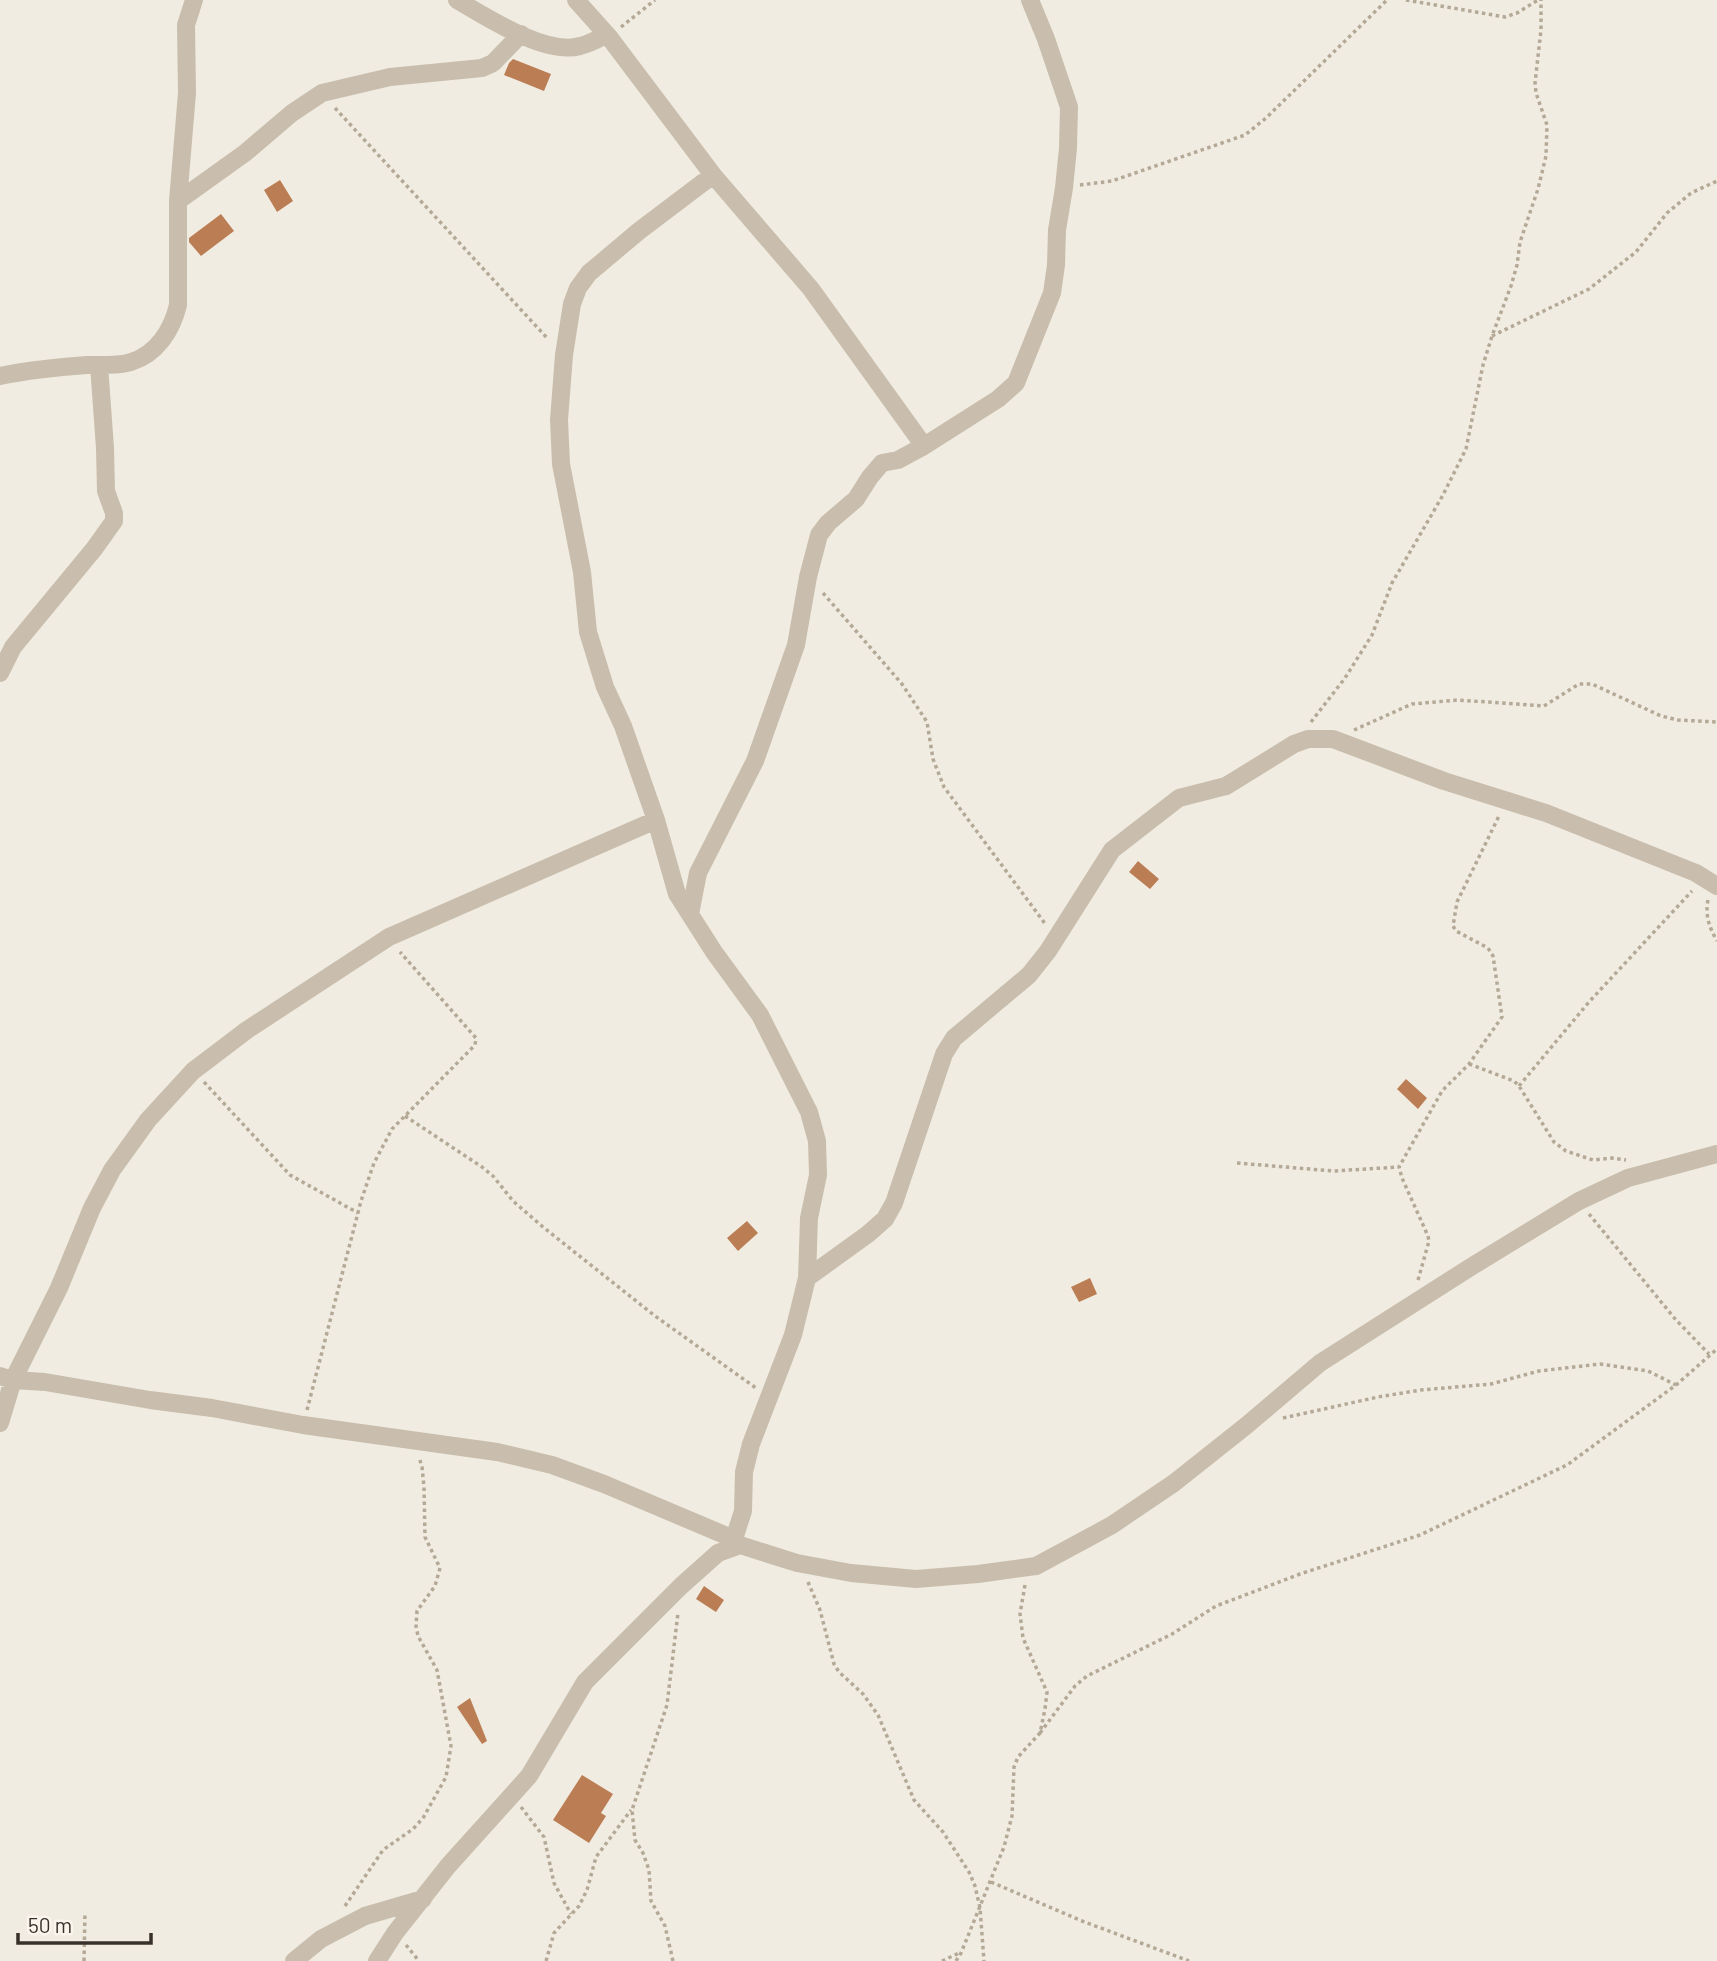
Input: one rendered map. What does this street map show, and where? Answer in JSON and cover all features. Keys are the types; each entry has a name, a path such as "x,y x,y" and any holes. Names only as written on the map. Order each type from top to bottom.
{"street":[{"path":"0,376 36,369 130,363 153,351 171,326 178,305 178,201 187,93 186,25 194,0"},
{"path":"457,0 504,28 560,47 579,47 607,36"},
{"path":"576,0 607,36 713,175 811,289 924,446"},
{"path":"690,914 698,873 755,761 796,645 808,577 819,535 828,523 856,499 882,463 898,460 924,446 998,398 1016,383 1052,293 1068,148 1069,107 1030,0"},
{"path":"178,201 322,93 390,77 482,68 493,63 522,34"},
{"path":"377,1961 395,1933 448,1866 529,1776 585,1682 681,1586 718,1553 737,1542 743,1511 744,1472 751,1444 793,1335 807,1278 809,1218 818,1175 817,1141 809,1112 760,1015 677,894 656,820 623,726 605,687 588,632 582,572 561,464 559,420 564,355 572,303 578,288 589,273 639,231 713,175"},
{"path":"0,673 13,647 114,521 106,491 99,365"},
{"path":"807,1278 885,1219 894,1203 944,1054 954,1038 1029,975 1112,850 1180,798 1226,786 1294,744 1308,739 1333,739 1444,781 1558,818 1696,873 1711,882"},
{"path":"0,1423 7,1378 59,1288 92,1208 112,1170 148,1121 193,1071 247,1030 388,937 656,820"},
{"path":"7,1378 212,1408 303,1425 497,1452 552,1465 604,1484 737,1542 797,1563 850,1573 916,1579 978,1574 1036,1566 1112,1525 1174,1483 1320,1363 1579,1201 1628,1178 1717,1154"},
{"path":"294,1961 321,1939 365,1916 423,1899"}],"path":[{"path":"607,36 655,0"},
{"path":"1064,188 1112,181 1245,135 1266,118 1387,0"},
{"path":"1294,744 1345,678 1372,635 1392,583 1443,495 1466,449 1483,365 1511,286 1520,242 1538,190 1546,156 1546,125 1535,83 1541,30 1540,0 1517,13 1505,16 1406,0"},
{"path":"322,93 564,355"},
{"path":"1492,336 1589,289 1636,252 1667,213 1691,193 1717,181"},
{"path":"808,577 902,684 927,722 933,758 944,787 1056,937"},
{"path":"1333,739 1412,704 1458,700 1544,706 1585,683 1661,716 1678,720 1717,722"},
{"path":"1410,1306 1429,1241 1399,1167 1442,1091 1469,1064 1502,1017 1493,956 1488,948 1457,931 1453,926 1457,902 1507,801"},
{"path":"1711,882 1707,907 1709,926 1717,941"},
{"path":"1519,1086 1589,1002 1711,882"},
{"path":"303,1425 358,1213 374,1163 392,1129 475,1045 476,1038 388,937"},
{"path":"1469,1064 1514,1081 1554,1142 1566,1151 1593,1160 1612,1158 1637,1161"},
{"path":"193,1071 290,1175 358,1213"},
{"path":"405,1116 482,1167 513,1201 543,1227 655,1316 769,1397"},
{"path":"1237,1163 1333,1171 1399,1167"},
{"path":"1579,1201 1676,1320 1710,1355"},
{"path":"956,1961 1004,1847 1012,1816 1014,1767 1018,1757 1040,1733 1075,1686 1087,1676 1172,1634 1216,1606 1300,1574 1420,1535 1567,1465 1676,1385 1717,1349"},
{"path":"1278,1419 1378,1397 1491,1384 1539,1371 1600,1364 1648,1371 1676,1385"},
{"path":"343,1909 383,1850 424,1818 446,1777 452,1746 437,1670 418,1636 416,1626 417,1611 435,1586 440,1568 425,1537 422,1467 413,1440"},
{"path":"797,1563 820,1610 834,1664 839,1672 863,1693 878,1715 914,1800 943,1832 969,1872 980,1908 984,1961"},
{"path":"1036,1566 1026,1579 1020,1614 1023,1638 1047,1692 1040,1733"},
{"path":"546,1961 554,1933 579,1906 587,1890 596,1857 632,1810 667,1705 681,1586"},
{"path":"511,1795 544,1836 554,1882 571,1914"},
{"path":"632,1810 635,1840 649,1870 651,1901 665,1926 673,1961"},
{"path":"991,1882 1082,1921 1189,1961"},
{"path":"84,1961 85,1912"},
{"path":"942,1961 961,1953"}],"building":[{"path":"513,59 551,74 544,91 504,75"},
{"path":"280,180 293,201 277,212 264,190"},
{"path":"221,214 234,231 201,256 189,242 189,238"},
{"path":"1138,861 1159,879 1150,889 1129,872"},
{"path":"1406,1079 1427,1098 1418,1109 1397,1089"},
{"path":"747,1221 758,1233 738,1251 727,1238"},
{"path":"1090,1278 1097,1294 1079,1302 1071,1287"},
{"path":"704,1586 724,1600 716,1612 696,1599"},
{"path":"470,1698 487,1741 482,1744 457,1707"},
{"path":"582,1775 613,1794 601,1813 606,1816 589,1843 553,1820"}]}
